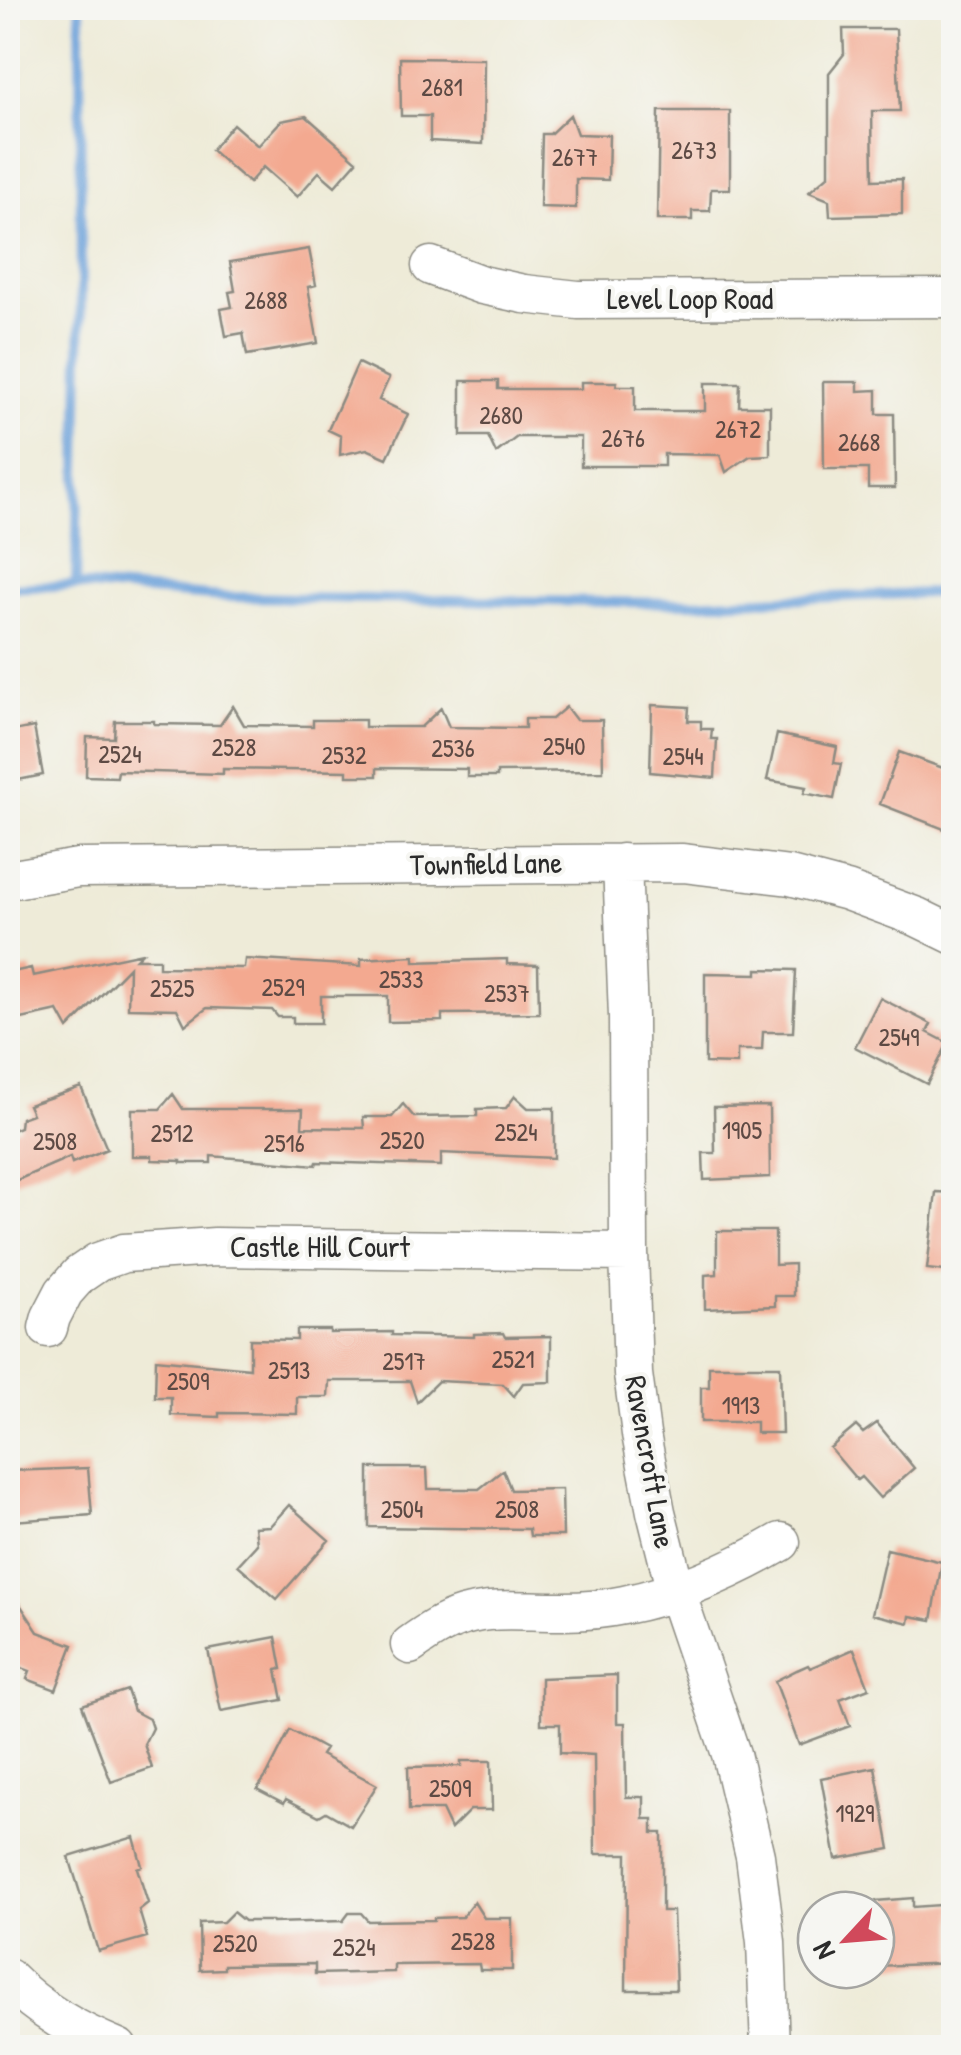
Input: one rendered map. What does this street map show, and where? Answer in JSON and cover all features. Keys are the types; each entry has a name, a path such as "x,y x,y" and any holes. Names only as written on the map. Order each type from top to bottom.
{"street":[{"name":"Level Loop Road","path":"432,266 524,294 578,300 954,298"},
{"name":"Ravencroft Lane","path":"622,862 633,1374 656,1512 676,1592 731,1754 755,1856 766,1942 770,2048"},
{"name":"Townfield Lane","path":"8,880 78,868 683,862 790,876 847,891 954,935"},
{"name":"Castle Hill Court","path":"48,1328 64,1292 79,1275 124,1252 215,1247 629,1252"},
{"path":"410,1646 437,1626 496,1609 564,1611 622,1606 676,1592 740,1566 781,1542"},
{"path":"8,1978 42,2010 79,2032 118,2048"}],"building":[{"path":"843,29 896,29 900,111 872,111 873,180 902,179 902,214 830,216 829,200 809,192 829,175 829,73 844,54"},
{"path":"400,58 484,59 483,144 430,141 430,116 401,116"},
{"path":"659,111 730,111 730,189 711,189 710,211 692,211 692,220 657,220"},
{"path":"570,115 577,134 609,135 608,180 576,179 576,208 540,207 542,134 550,134"},
{"path":"306,116 357,161 335,186 319,172 297,197 263,167 249,183 211,150 233,124 258,146 281,121"},
{"path":"309,249 316,285 308,287 318,343 247,355 243,333 226,336 221,309 232,307 229,292 235,291 230,262"},
{"path":"358,363 389,378 379,400 408,414 387,458 367,449 340,455 341,436 328,430"},
{"path":"461,381 498,381 498,389 581,389 581,382 617,382 616,386 635,386 635,411 705,411 705,383 740,383 739,406 770,406 770,455 750,456 726,472 720,455 664,454 664,466 581,466 581,437 517,437 496,453 488,436 461,436"},
{"path":"823,382 858,382 858,391 877,390 877,414 894,414 895,488 868,488 868,469 824,469"},
{"path":"652,705 689,707 688,721 701,721 701,729 712,729 711,739 717,739 715,778 650,772"},
{"path":"233,706 244,725 313,726 313,720 365,720 365,727 421,727 441,708 449,727 525,728 525,719 552,719 566,707 576,720 602,720 603,771 497,772 497,777 467,777 467,769 377,768 377,776 347,776 347,771 223,769 223,774 118,771 117,777 86,776 87,737 114,738 115,721 220,725"},
{"path":"34,727 43,775 13,781 12,773 8,774 8,732"},
{"path":"777,734 837,747 834,763 841,764 834,799 804,793 806,787 767,780"},
{"path":"899,752 954,772 954,833 880,804"},
{"path":"142,953 136,959 159,959 159,967 244,968 245,959 361,966 361,959 414,956 414,962 507,959 507,964 538,965 539,1013 442,1014 442,1021 388,1022 388,996 321,996 321,1023 293,1023 293,1017 278,1017 272,1010 207,1008 185,1025 177,1009 128,1008 129,967 68,1029 58,1011 8,1022 8,973 31,968 33,976"},
{"path":"757,969 796,970 793,1032 763,1032 762,1050 737,1050 737,1064 705,1063 705,973 757,974"},
{"path":"880,998 931,1024 927,1032 948,1043 927,1084 855,1047"},
{"path":"81,1087 107,1149 72,1163 70,1157 8,1184 8,1132 20,1127 21,1118 32,1114 28,1105"},
{"path":"173,1094 183,1109 303,1109 302,1127 364,1128 363,1117 392,1117 403,1104 414,1117 477,1116 477,1109 506,1108 515,1096 528,1108 554,1108 554,1158 441,1153 441,1166 317,1162 316,1165 211,1156 211,1163 181,1163 132,1156 132,1109 160,1109"},
{"path":"769,1106 770,1177 704,1180 703,1153 715,1153 714,1107"},
{"path":"936,1192 954,1193 954,1272 927,1269"},
{"path":"717,1231 775,1231 775,1265 794,1264 794,1296 775,1296 775,1306 705,1309 705,1275 717,1274"},
{"path":"297,1330 551,1336 551,1382 523,1383 514,1396 503,1384 438,1381 417,1402 410,1381 329,1381 328,1397 297,1397 297,1414 219,1413 219,1417 171,1415 171,1397 155,1397 156,1359 250,1368 250,1339 297,1340"},
{"path":"709,1366 780,1366 782,1433 756,1433 756,1422 701,1422 701,1387 709,1387"},
{"path":"877,1423 914,1468 880,1498 861,1477 857,1480 830,1448 856,1426 863,1433"},
{"path":"88,1468 92,1515 13,1521 9,1471"},
{"path":"369,1468 427,1468 428,1489 479,1489 503,1470 511,1490 562,1489 563,1536 530,1536 529,1529 369,1527"},
{"path":"289,1505 329,1540 277,1599 238,1565 257,1544 255,1527 270,1526"},
{"path":"887,1549 942,1562 932,1620 910,1616 909,1623 872,1614"},
{"path":"8,1586 38,1632 73,1645 56,1690 27,1679 30,1671 8,1663"},
{"path":"276,1637 283,1700 221,1711 208,1650"},
{"path":"854,1649 869,1688 840,1699 850,1726 799,1745 775,1681"},
{"path":"617,1675 617,1723 625,1723 626,1797 644,1797 644,1819 653,1819 653,1833 662,1833 662,1911 673,1911 676,1990 626,1990 627,1854 595,1854 594,1755 560,1753 560,1724 541,1724 541,1678"},
{"path":"127,1690 134,1711 149,1719 152,1728 144,1744 152,1768 111,1782 82,1705"},
{"path":"290,1730 325,1749 321,1755 377,1785 351,1826 326,1812 319,1816 257,1789"},
{"path":"461,1761 491,1761 492,1810 470,1810 451,1829 442,1810 409,1810 408,1767 461,1766"},
{"path":"875,1767 890,1849 836,1859 821,1778"},
{"path":"134,1837 142,1866 137,1868 148,1903 139,1910 147,1937 98,1951 69,1857"},
{"path":"913,1898 913,1907 954,1904 954,1963 896,1965 896,1899"},
{"path":"474,1902 484,1918 512,1918 512,1970 480,1970 479,1964 394,1965 394,1972 315,1974 315,1964 224,1965 224,1969 200,1970 199,1923 223,1922 233,1912 244,1921 272,1923 343,1921 349,1913 361,1913 368,1921 434,1920 462,1917"}],"waterway":[{"path":"8,588 76,585 81,299 80,8"},
{"path":"76,585 222,597 689,603 954,592"}]}
